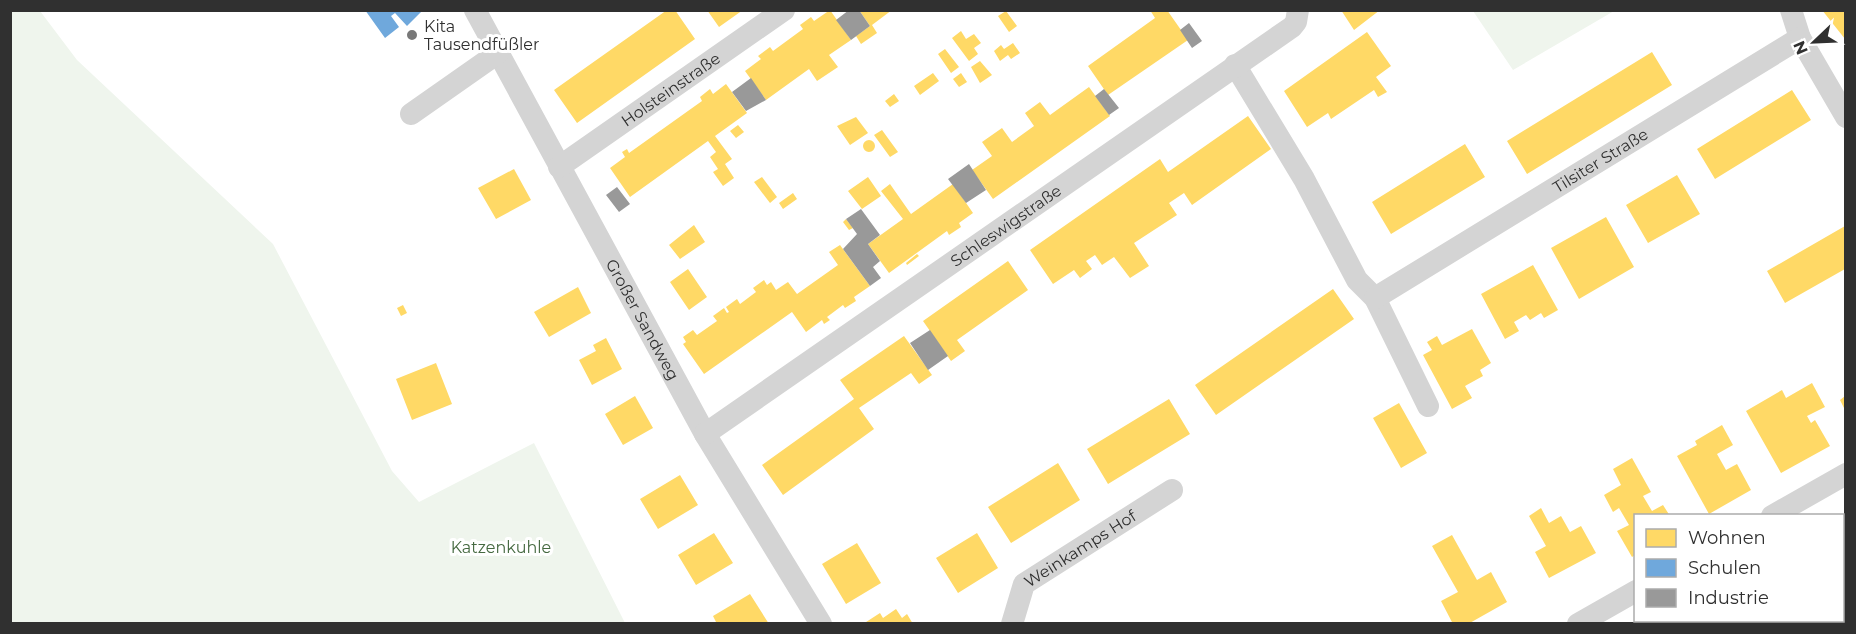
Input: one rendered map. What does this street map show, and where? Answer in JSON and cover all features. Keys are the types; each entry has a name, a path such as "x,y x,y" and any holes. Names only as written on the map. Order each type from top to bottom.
{"street":[{"name":"Großer Sandweg","path":"475,10 705,434 821,624"},
{"name":"Holsteinstraße","path":"559,167 784,10"},
{"name":"Schleswigstraße","path":"705,434 1234,65 1292,27 1296,22 1298,10"},
{"path":"1791,10 1800,38 1845,117"},
{"name":"Tilsiter Straße","path":"1375,298 1800,38"},
{"path":"411,114 498,53"},
{"path":"1234,65 1304,179 1357,280 1375,298 1428,406"},
{"path":"1775,514 1845,474"},
{"name":"Weinkamps Hof","path":"1012,624 1023,584 1172,490"},
{"path":"1578,624 1634,592"}],"green space":[{"name":"Katzenkuhle","path":"10,11 40,11 77,60 273,244 392,471 419,502 534,443 625,623 11,623"},
{"path":"1473,11 1614,11 1513,70"}],"building: Wohnen":[{"path":"667,10 675,10 695,39 577,123 554,90"},
{"path":"707,10 743,10 719,27"},
{"path":"830,10 851,40 829,55 838,67 817,81 809,69 766,100 745,71 761,59 758,56 770,47 773,51 803,29 800,25 811,17 814,21"},
{"path":"859,10 892,10 872,25 877,33 861,44 856,36 870,26"},
{"path":"1150,10 1167,10 1188,40 1108,95 1088,66 1155,18"},
{"path":"1341,10 1380,10 1354,30"},
{"path":"1822,10 1845,10 1845,39"},
{"path":"1006,11 1017,26 1009,32 998,16"},
{"path":"961,31 966,39 974,34 981,43 974,48 978,54 969,61 952,38"},
{"path":"1367,32 1391,66 1376,77 1387,92 1378,97 1374,90 1331,119 1328,113 1307,127 1284,91"},
{"path":"1013,43 1020,53 1011,59 1008,55 1000,61 994,51 1001,45 1004,49"},
{"path":"945,49 959,67 951,73 938,54"},
{"path":"1652,52 1672,85 1527,174 1507,141"},
{"path":"980,61 992,75 980,83 971,67"},
{"path":"933,73 939,81 920,95 914,86"},
{"path":"961,73 967,82 959,87 953,79"},
{"path":"726,84 747,113 715,136 732,159 725,164 734,178 723,186 713,172 718,169 710,157 716,152 708,141 630,197 610,168 625,157 622,152 627,149 629,153 702,101 700,97 710,89 713,94"},
{"path":"1089,87 1110,116 993,199 972,170 992,156 982,142 1002,128 1012,142 1034,126 1025,113 1040,102 1050,115"},
{"path":"1792,90 1811,120 1715,179 1697,149"},
{"path":"894,94 899,101 890,107 885,101"},
{"path":"1248,116 1271,149 1192,205 1184,193 1169,203 1177,215 1134,243 1149,266 1130,278 1114,257 1102,265 1095,255 1086,261 1092,269 1080,278 1074,270 1053,284 1030,250 1160,159 1168,172"},
{"path":"856,117 868,133 850,145 837,126"},
{"path":"738,125 744,132 736,138 730,131"},
{"path":"882,130 898,152 890,157 874,135"},
{"path":"871,140 875,146 871,152 867,152 863,144"},
{"path":"1465,144 1485,177 1391,234 1372,202"},
{"path":"514,169 531,200 496,219 478,188"},
{"path":"1677,175 1700,214 1648,243 1626,205"},
{"path":"762,177 777,197 770,203 754,182"},
{"path":"868,177 881,196 862,209 848,191"},
{"path":"890,184 911,214 953,184 973,213 959,223 961,227 949,235 947,231 889,273 868,244 903,219 881,191"},
{"path":"793,193 797,199 783,209 779,203"},
{"path":"1606,217 1634,267 1579,299 1551,248"},
{"path":"846,219 853,228 849,230 843,222"},
{"path":"694,225 705,242 680,259 669,245"},
{"path":"1845,226 1845,269 1785,303 1767,271"},
{"path":"840,245 870,286 854,297 856,301 845,308 843,305 827,317 830,320 824,324 822,320 806,332 792,312 704,374 683,344 686,342 683,337 693,330 697,335 717,321 713,316 724,308 727,313 729,312 726,307 737,299 740,304 756,292 753,288 764,280 767,285 771,282 776,290 788,282 797,294 838,265 829,252"},
{"path":"917,254 919,256 907,265 906,263"},
{"path":"1008,261 1028,290 957,340 965,351 951,361 923,321"},
{"path":"1533,265 1558,310 1544,318 1541,313 1530,320 1526,315 1514,322 1519,331 1505,339 1481,294"},
{"path":"688,269 707,297 689,310 670,282"},
{"path":"578,287 591,313 549,337 534,312"},
{"path":"1333,289 1354,319 1216,415 1195,385"},
{"path":"403,305 407,313 401,316 397,308"},
{"path":"1472,329 1491,363 1480,370 1483,376 1465,386 1472,398 1452,409 1423,355 1432,350 1427,342 1437,336 1442,345"},
{"path":"904,336 932,375 919,384 911,373 859,408 874,429 783,495 762,465 854,399 840,380"},
{"path":"606,338 622,369 592,385 579,360 596,351 593,345"},
{"path":"436,363 452,404 412,420 396,379"},
{"path":"1812,383 1825,407 1807,416 1811,423 1815,420 1830,446 1781,473 1746,411 1782,390 1786,398"},
{"path":"635,396 653,428 623,445 605,414"},
{"path":"1845,396 1845,410 1840,400"},
{"path":"1169,399 1190,434 1108,484 1087,449"},
{"path":"1399,403 1427,453 1401,468 1373,418"},
{"path":"1722,425 1733,445 1717,454 1726,470 1737,464 1751,490 1709,514 1677,456 1697,445 1695,441"},
{"path":"1632,458 1651,492 1643,496 1652,511 1663,505 1669,514 1634,514 1634,556 1632,557 1617,531 1629,525 1619,508 1613,512 1604,495 1621,485 1613,469"},
{"path":"1058,463 1080,500 1011,543 988,507"},
{"path":"680,475 698,505 658,529 640,499"},
{"path":"1541,508 1549,523 1561,516 1570,532 1581,526 1596,553 1549,578 1535,552 1546,546 1529,516"},
{"path":"1845,514 1845,582 1844,580"},
{"path":"714,533 733,563 696,585 678,555"},
{"path":"977,533 998,568 958,593 936,558"},
{"path":"1452,535 1477,580 1491,572 1507,602 1468,624 1453,624 1441,601 1458,592 1432,546"},
{"path":"857,543 881,583 846,604 822,564"},
{"path":"750,594 769,624 717,624 713,616"},
{"path":"896,609 902,618 907,614 913,624 863,624 880,613 883,618"},
{"path":"1670,622 1716,622 1714,624 1671,624"},
{"path":"1753,622 1816,622 1817,624 1750,624"}],"building: Schulen":[{"path":"365,10 423,10 407,26 395,13 391,16 399,27 385,38"}],"building: Industrie":[{"path":"849,10 859,10 870,26 851,40 836,20"},
{"path":"1189,23 1202,41 1192,48 1180,30"},
{"path":"751,78 766,100 746,111 732,92"},
{"path":"1104,89 1119,108 1109,115 1095,96"},
{"path":"969,164 986,190 966,203 948,179"},
{"path":"617,187 630,204 619,212 606,195"},
{"path":"861,209 880,235 868,244 880,261 873,267 881,278 870,286 843,249 857,234 846,219"},
{"path":"930,330 948,356 928,370 910,343"}],"place":[{"name":"Kita Tausendfüßler","path":"412,35"}]}
